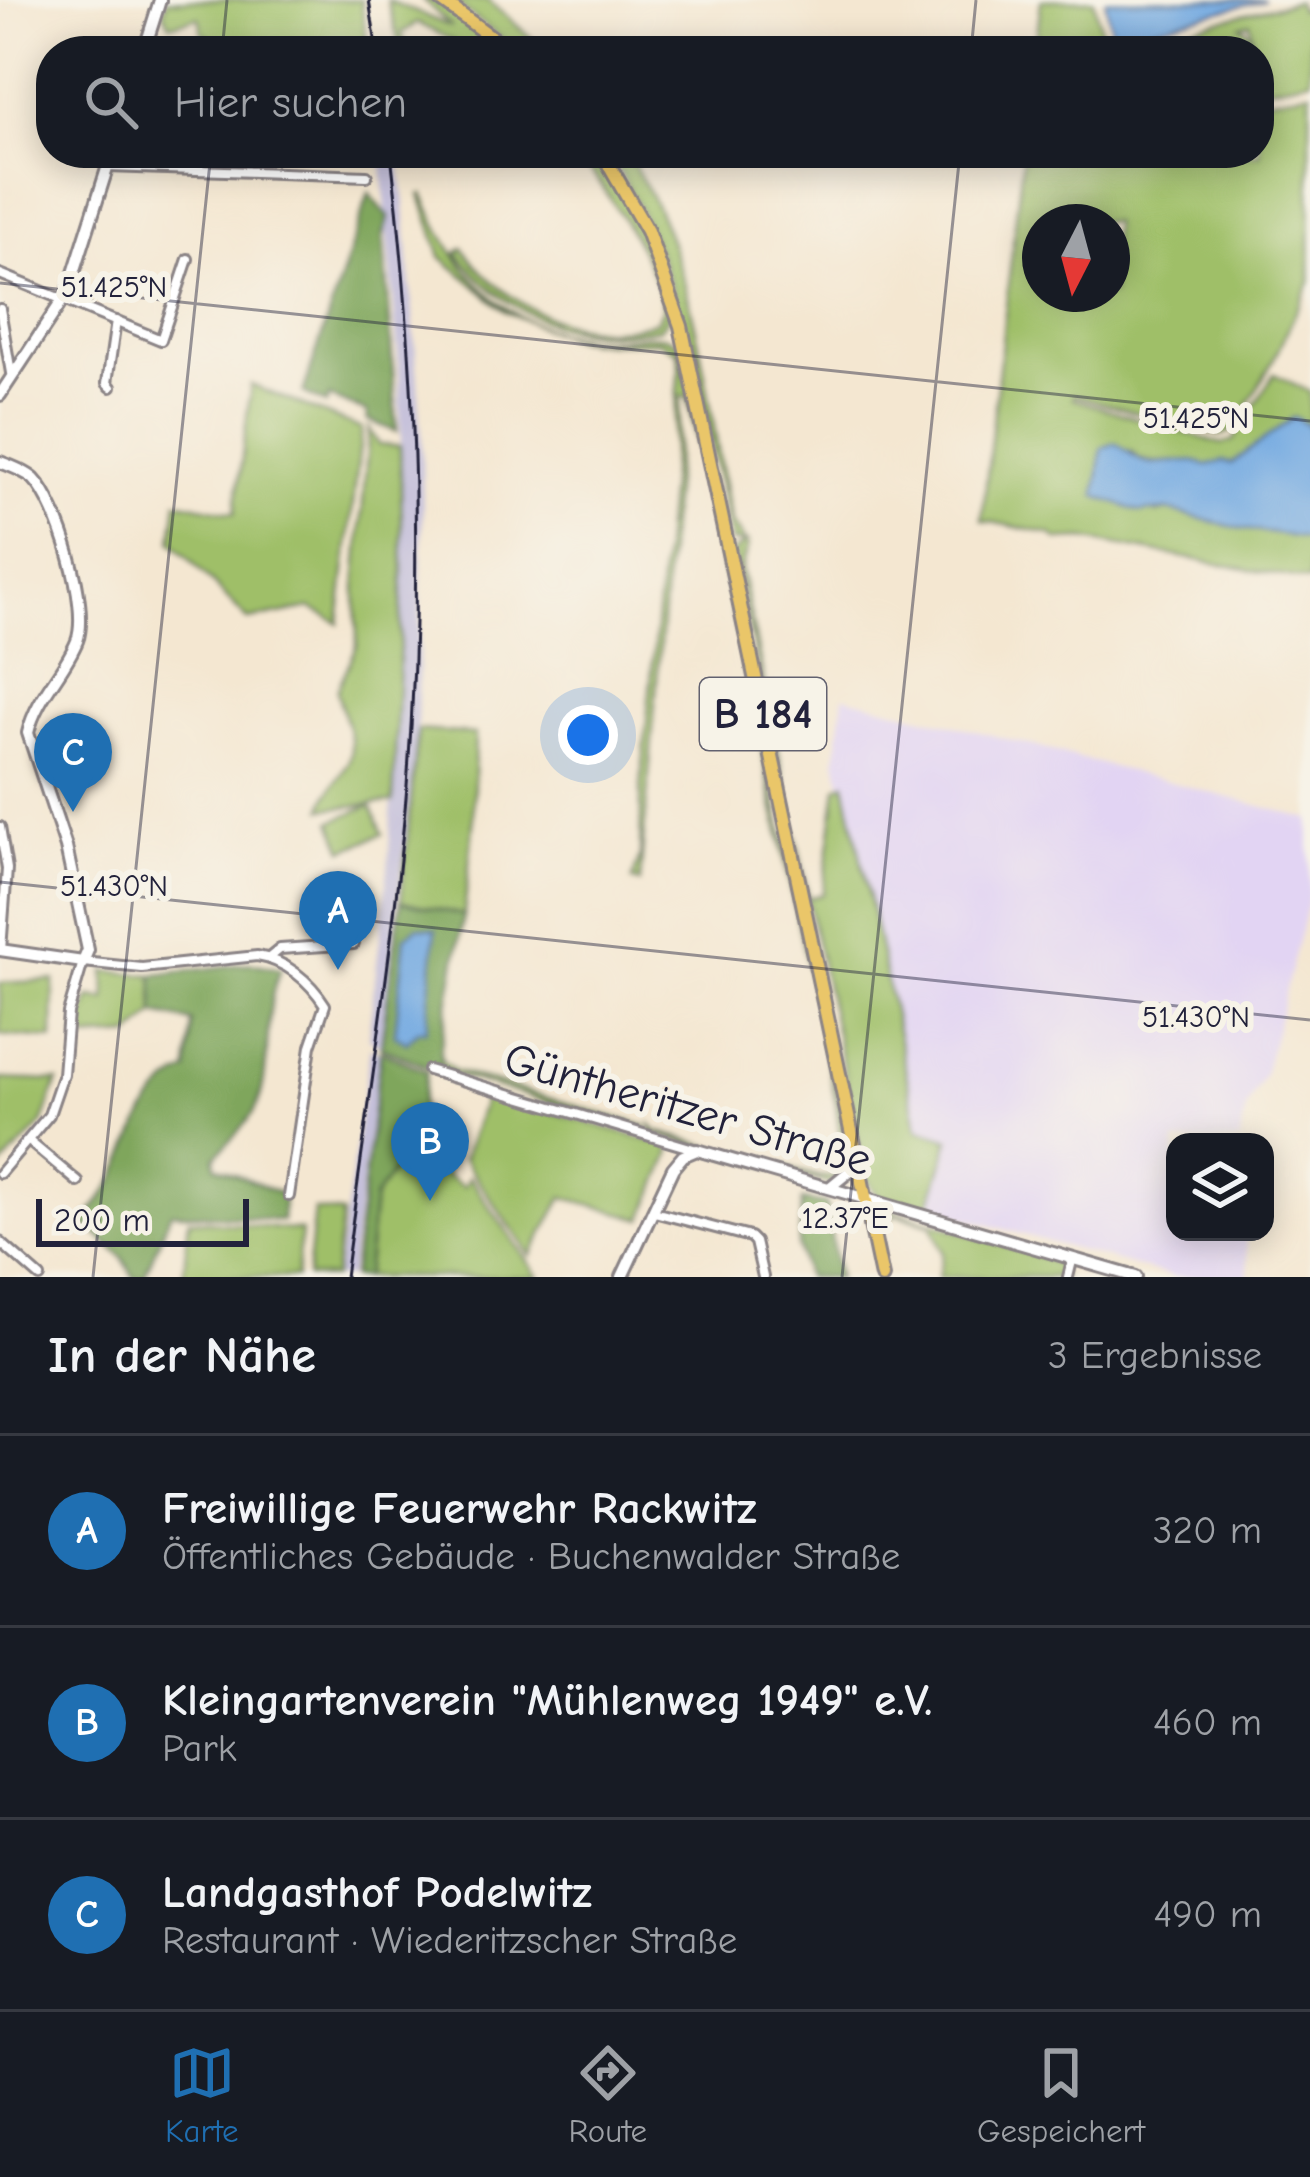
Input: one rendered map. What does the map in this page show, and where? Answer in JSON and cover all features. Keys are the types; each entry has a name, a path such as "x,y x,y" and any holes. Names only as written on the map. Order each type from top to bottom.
{"main road":[{"path":"441,0 490,36"},
{"name":"B 184","path":"611,168 647,231 681,326 882,1277"}],"street":[{"path":"149,36 160,0"},
{"path":"0,394 64,299 107,168"},
{"path":"160,168 368,176"},
{"path":"0,274 161,340 188,259"},
{"path":"0,309 11,373"},
{"path":"111,387 107,383 116,321"},
{"path":"0,462 34,479 54,511 80,617 75,646 47,687 28,733 66,848 87,944 67,1019 64,1074 45,1124 0,1173"},
{"path":"0,827 7,869 1,950 142,968 248,956 269,958 293,970 325,1005 310,1046 289,1196"},
{"path":"269,958 280,949 354,944"},
{"name":"Güntheritzer Straße","path":"428,1070 1136,1277"},
{"path":"30,1142 77,1182"},
{"path":"622,1277 678,1161 697,1150"},
{"path":"830,1188 857,1165"},
{"path":"655,1212 749,1237 755,1242 761,1274"},
{"path":"0,1242 40,1277"},
{"path":"1068,1277 1072,1261"}],"shaded area":[{"path":"382,168 401,168 405,204 422,435 423,518 417,734 381,1046 368,1038 388,867 404,574 399,371"},
{"path":"844,696 1310,819 1310,894 1264,1075 1246,1108 1241,1133 1166,1133 1166,1241 1246,1241 1249,1277 1174,1277 929,1208 950,1139 919,1129 836,759"},
{"path":"370,1047 380,1052 349,1277 336,1277"}],"green space":[{"path":"167,0 361,0 366,36 209,36 202,33 199,17 170,25 163,12"},
{"path":"387,0 452,27 423,0 435,0 485,36 443,36 417,23 397,36"},
{"path":"451,0 487,0 529,36 498,36"},
{"path":"1041,0 1094,0 1103,36 1037,36"},
{"path":"1297,1 1299,10 1310,7 1310,79 1274,86 1274,36 1252,36 1250,23 1241,26 1250,33 1158,36"},
{"path":"1310,91 1310,282 1233,431 1220,436 1074,395 1073,399 1222,444 1233,441 1274,374 1310,392 1310,426 1294,417 1231,464 1147,461 1130,450 1156,513 1168,510 1242,529 1310,539 1310,581 1084,539 1058,540 1050,534 982,520 1021,168 1274,168 1274,97"},
{"path":"588,168 607,168 645,235 672,312 660,328 601,333 547,321 498,294 457,253 463,248 500,288 523,304 574,325 629,328 656,321 663,309 652,273"},
{"path":"617,168 636,168 676,258 696,332 731,522 745,542 731,542 688,342 634,198"},
{"path":"369,193 389,217 384,234 397,432 367,420 367,412 329,397 326,404 303,393"},
{"path":"424,194 452,251 471,276 492,297 535,324 506,312 441,257"},
{"path":"550,330 574,337 653,336 679,342 845,1127 845,1167 827,1183 652,1133 651,1125 656,1131 820,1177 832,1176 843,1164 836,1104 687,396 681,397 640,883 632,881 640,855 641,784 678,352 659,341 605,343 570,338"},
{"path":"251,385 362,429 339,623 311,608 248,620 172,541 177,501 235,513"},
{"path":"369,428 379,445 400,446 403,570 393,802 323,809 348,764 351,749 337,690 357,646 356,587"},
{"path":"745,542 741,569 809,898 823,894 837,787 845,783 918,1129 950,1139 929,1208 924,1211 879,1198 867,1179 733,552"},
{"path":"418,730 475,734 464,915 401,901"},
{"path":"371,805 383,834 344,850 332,821"},
{"path":"401,901 464,915 442,1061 430,1068 381,1047"},
{"path":"251,963 281,969 271,1003 264,1081 254,1112 215,1157 216,1166 284,1195 282,1221 171,1212 144,1277 134,1277 122,1257 83,1222 113,1182 150,1105 188,1071 192,1022 155,1014 153,975"},
{"path":"105,971 153,975 155,1014 131,1036 78,1039 90,998 106,1000"},
{"path":"54,980 53,1039 0,1035 0,983"},
{"path":"381,1051 427,1072 421,1104 427,1123 374,1198 366,1277 352,1277"},
{"path":"442,1061 455,1071 646,1126 644,1130 430,1068"},
{"path":"0,1079 58,1081 42,1124 0,1169"},
{"path":"486,1093 669,1146 671,1153 643,1219 563,1197 531,1256 463,1159"},
{"path":"427,1123 453,1157 445,1175 463,1187 469,1177 539,1277 366,1277 374,1198"},
{"path":"802,1200 826,1204 838,1277 806,1277 798,1247"},
{"path":"314,1210 342,1214 334,1277 307,1277"},
{"path":"891,1210 1039,1256 1055,1263 1063,1277 938,1277 943,1253 931,1224 896,1214 878,1230 880,1216"},
{"path":"189,1219 301,1231 296,1277 183,1277"}],"water":[{"path":"1105,0 1265,0 1121,36 1113,36"},
{"path":"1294,417 1310,426 1310,539 1242,529 1168,510 1140,512 1096,496 1102,448 1115,443 1149,463 1231,464"},
{"path":"417,927 436,929 426,1030 418,1030 407,1042 395,1035 405,937"}],"railway":[{"path":"369,0 375,36"},
{"path":"345,1277 394,918 412,717 415,475 392,168"}],"place":[{"name":"Landgasthof Podelwitz","path":"73,812"},
{"name":"Freiwillige Feuerwehr Rackwitz","path":"338,970"},
{"name":"Kleingartenverein \"Mühlenweg 1949\" e.V.","path":"430,1201"}]}
